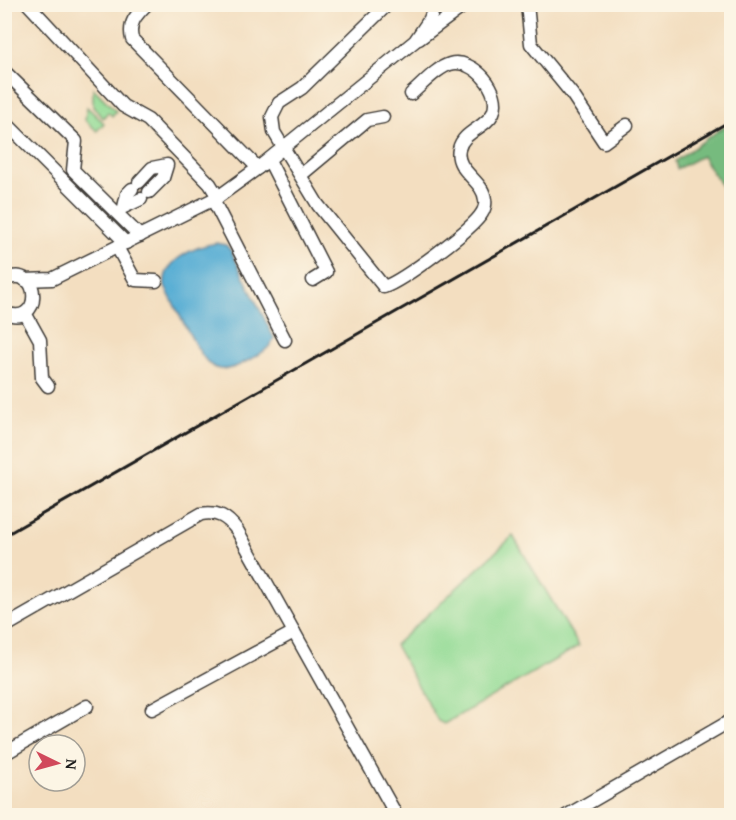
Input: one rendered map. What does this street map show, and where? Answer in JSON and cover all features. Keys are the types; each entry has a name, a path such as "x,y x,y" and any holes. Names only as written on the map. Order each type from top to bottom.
{"street":[{"path":"28,4 123,106 148,120 180,153 216,198 285,340"},
{"path":"147,4 132,21 130,30 132,39 258,168"},
{"path":"388,4 302,88 275,108 272,124 318,205 381,286 389,285 421,264 483,211 484,194 461,164 459,153 467,136 491,117 495,101 493,91 473,67 461,63 443,68 411,94"},
{"path":"415,41 430,19 435,4"},
{"path":"527,4 531,44 572,94 604,142 627,125"},
{"path":"4,312 14,315 25,313 52,279 216,198 269,160 415,41 464,5"},
{"path":"4,70 76,141 73,170 121,210 140,236"},
{"path":"301,175 367,120 383,117"},
{"path":"4,121 121,245 135,280 156,281"},
{"path":"121,210 180,153"},
{"path":"269,160 326,272 313,279"},
{"path":"5,279 14,277 25,280 52,279"},
{"path":"25,280 33,288 34,299"},
{"path":"25,313 39,340 42,378 48,386"},
{"path":"4,627 191,520 210,513 223,516 231,522 394,811 386,816"},
{"path":"152,709 294,632"},
{"path":"4,754 87,706"},
{"path":"566,816 732,720"}],"green space":[{"path":"93,88 116,111 112,116 108,112 103,118 93,107"},
{"path":"87,107 104,123 97,131 85,120"},
{"path":"731,124 731,201 702,156 677,169 675,161"},
{"path":"513,536 579,646 444,724 438,721 395,645"}],"water":[{"path":"217,243 226,245 231,251 274,338 267,349 239,365 225,369 212,366 200,353 165,287 168,270 181,256 199,247"}],"tunnel":[{"path":"137,194 144,187"}],"railway":[{"path":"4,536 732,120"}]}
